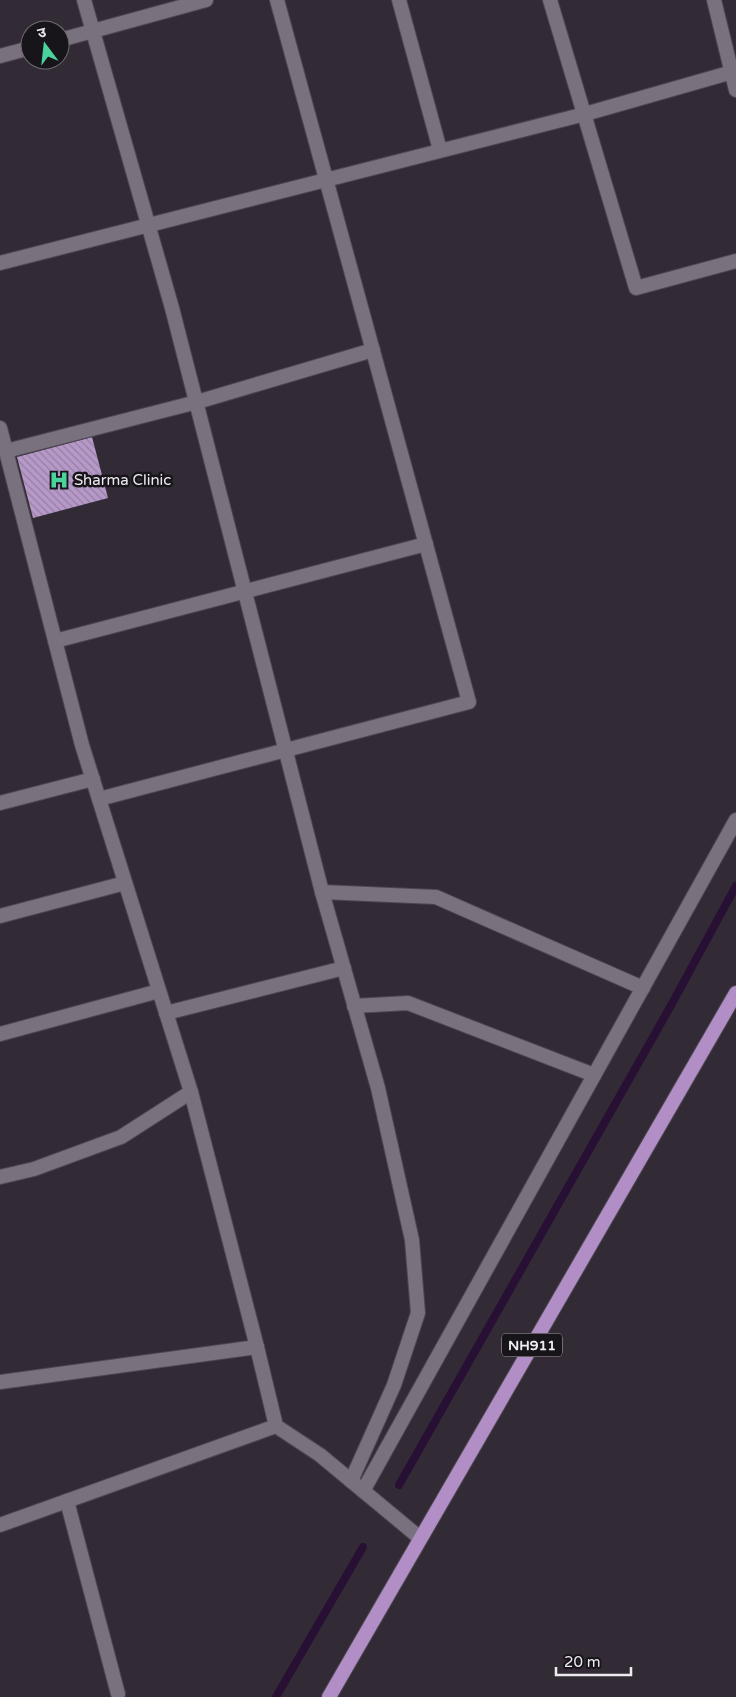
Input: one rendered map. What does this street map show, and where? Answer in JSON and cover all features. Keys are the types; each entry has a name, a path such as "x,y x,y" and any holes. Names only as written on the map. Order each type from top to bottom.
{"highway":[{"name":"NH911","path":"329,1697 736,992"}],"street":[{"path":"84,0 172,308 322,892 378,1088 412,1240 418,1313 394,1384 351,1481"},
{"path":"70,37 206,0"},
{"path":"99,798 469,702 277,0"},
{"path":"399,0 440,150"},
{"path":"550,0 636,288 736,260"},
{"path":"714,0 734,71 736,90"},
{"path":"0,56 20,51"},
{"path":"0,263 584,114 734,71"},
{"path":"6,451 196,402 373,350"},
{"path":"0,428 82,744 191,1092 276,1426 320,1455 420,1538"},
{"path":"55,641 426,544"},
{"path":"0,803 93,779"},
{"path":"363,1491 736,820"},
{"path":"0,916 125,883"},
{"path":"322,892 436,897 643,988"},
{"path":"166,1013 344,968"},
{"path":"0,1034 159,991"},
{"path":"354,1006 408,1003 594,1075"},
{"path":"0,1177 34,1169 121,1137 191,1092"},
{"path":"0,1382 257,1347"},
{"path":"0,1525 276,1426"},
{"path":"66,1501 118,1694"}],"building":[{"path":"92,437 108,498 33,518 17,457"}],"waterway":[{"path":"399,1485 669,1009 736,886"},
{"path":"276,1697 363,1547"}],"place":[{"name":"Sharma Clinic","path":"59,480"}]}
